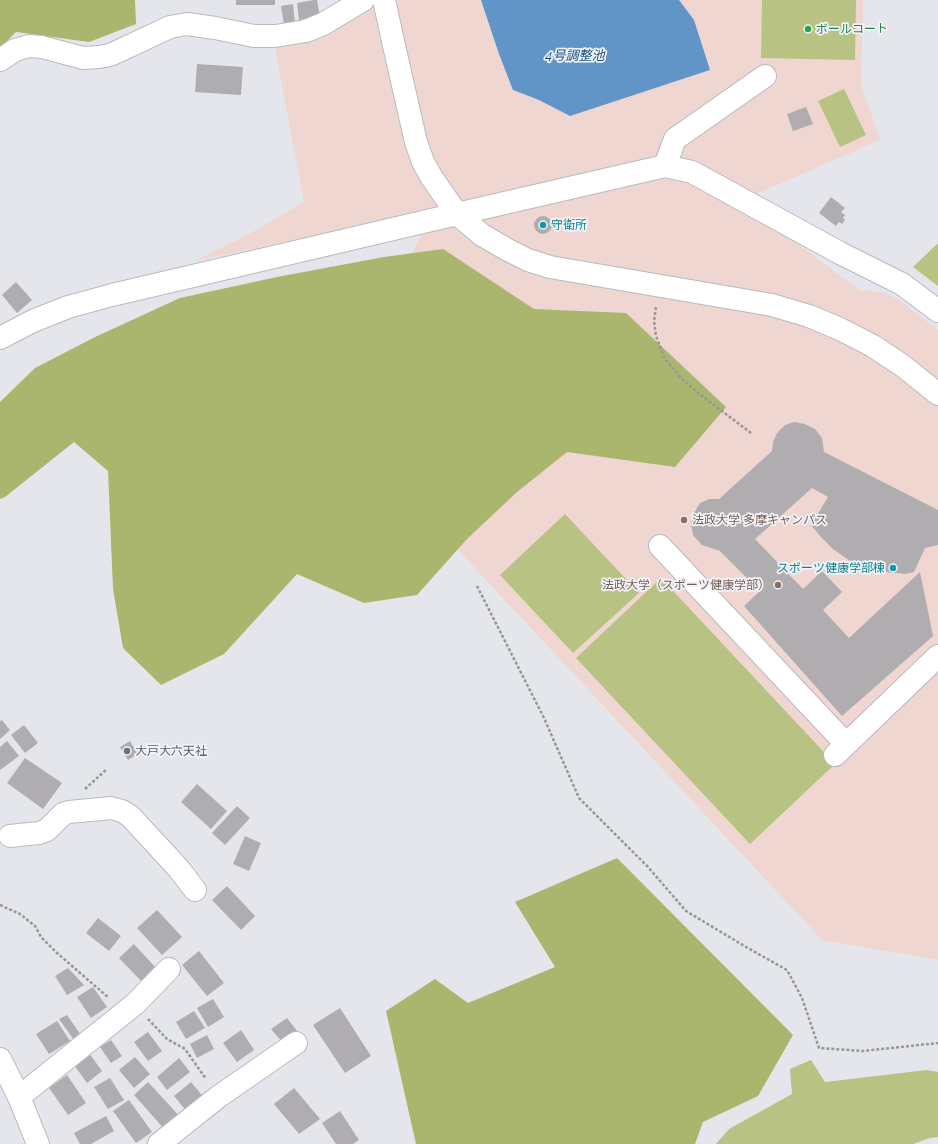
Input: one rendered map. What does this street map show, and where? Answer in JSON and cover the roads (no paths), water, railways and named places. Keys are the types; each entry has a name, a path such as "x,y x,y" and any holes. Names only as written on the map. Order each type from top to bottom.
{"street":[{"path":"0,60 15,50 29,46 42,47 83,58 99,57 115,53 170,27 187,24 254,36 275,36 306,31 323,24 363,0"},
{"path":"384,0 394,50 416,142 423,162 432,178 457,214 482,235 528,260 550,267 772,305 809,316 840,329 873,346 903,366 938,394"},
{"path":"665,166 675,139 765,76"},
{"path":"0,338 68,307 665,166 692,172 840,253 902,284 938,311"},
{"path":"660,546 841,750 938,656"},
{"path":"3,835 39,833 47,830 63,814 69,812 111,808 122,811 130,816 179,869 195,890"},
{"path":"19,1097 130,1008 169,969"},
{"path":"159,1144 218,1098 296,1043"},
{"path":"0,1059 19,1097 38,1144"}],"water":[{"name":"4号調整池","path":"481,0 679,0 694,20 710,70 570,116 539,100 513,90"}],"place":[{"name":"ボールコート","path":"808,29"},
{"name":"守衛所","path":"543,225"},
{"name":"法政大学 多摩キャンパス","path":"684,520"},
{"name":"スポーツ健康学部棟","path":"893,568"},
{"name":"法政大学（スポーツ健康学部）","path":"778,585"},
{"name":"大戸大六天社","path":"127,751"}]}
